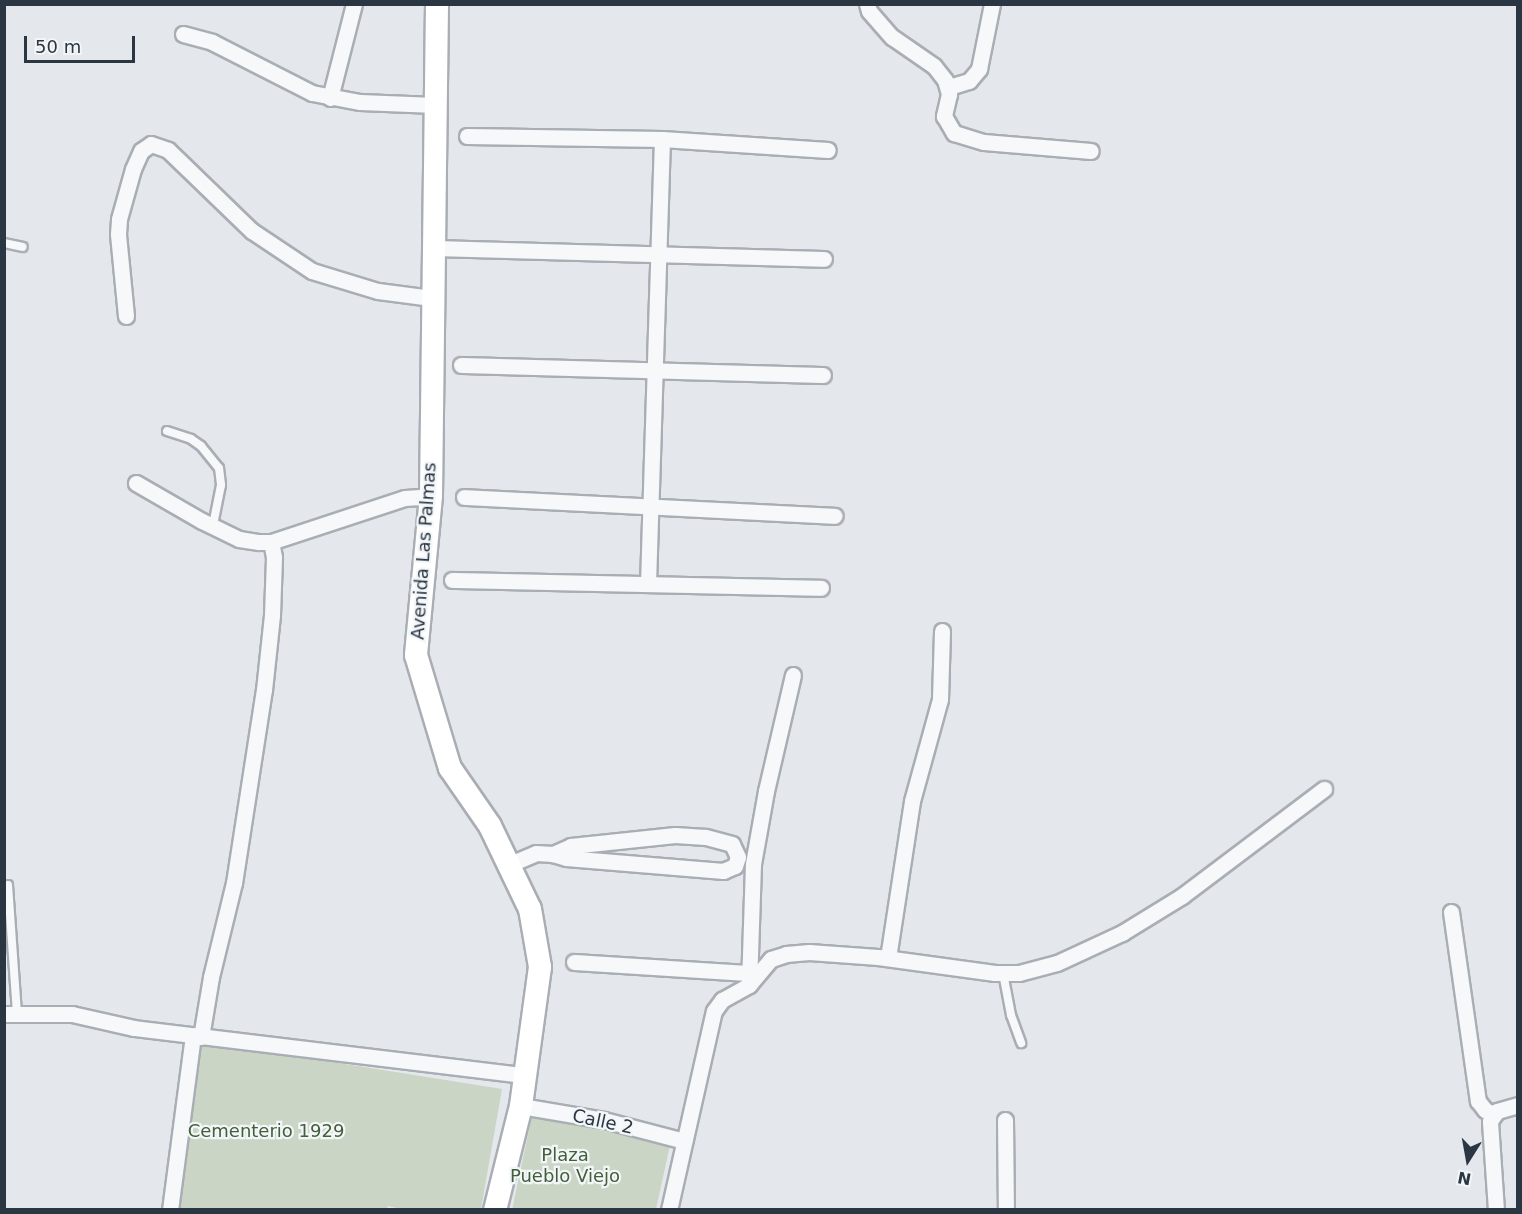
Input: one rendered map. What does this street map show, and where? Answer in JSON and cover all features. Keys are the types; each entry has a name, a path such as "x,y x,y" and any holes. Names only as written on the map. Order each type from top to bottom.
{"street":[{"path":"330,98 354,4"},
{"name":"Avenida Las Palmas","path":"437,4 431,496 416,655 450,768 490,826 530,909 540,967 521,1106 495,1209"},
{"path":"867,4 880,25 905,47 934,66 949,87 945,121 960,136 984,142 1091,151"},
{"path":"949,87 969,81 979,69 992,4"},
{"path":"183,33 212,42 294,87 330,98 360,102 435,105"},
{"path":"467,136 662,139 828,150"},
{"path":"648,584 662,139"},
{"path":"126,316 118,234 119,219 133,169 141,151 151,144 168,150 233,215 272,246 302,265 354,286 403,296 432,298"},
{"path":"433,248 824,259"},
{"path":"461,365 823,375"},
{"path":"136,483 168,503 248,541 271,542 405,498 431,496"},
{"path":"464,497 835,516"},
{"path":"170,1209 197,1036 234,884 264,690 272,615 274,557 271,542"},
{"path":"452,580 821,588"},
{"path":"888,958 912,801 940,699 942,631"},
{"path":"748,979 753,864 766,791 793,675"},
{"path":"669,1209 714,1011 722,1000 771,959 786,954 808,952 888,958 948,968 1003,973 1019,973 1057,963 1122,933 1182,896 1324,789"},
{"path":"508,865 536,853 553,854 566,858 723,871 735,866 738,857 732,844 705,837 675,835 571,846 553,854"},
{"path":"1451,912 1469,1021 1478,1101 1485,1110 1494,1114 1518,1105"},
{"path":"574,962 748,979"},
{"path":"11,1014 72,1014 134,1028 524,1075"},
{"name":"Calle 2","path":"521,1106 604,1120 684,1141"},
{"path":"1494,1114 1490,1125 1496,1209"},
{"path":"1005,1120 1006,1209"}],"lane":[{"path":"4,243 23,247"},
{"path":"167,431 191,439 201,446 219,468 221,485 213,525"},
{"path":"8,885 11,1014"},
{"path":"1003,973 1011,1015 1021,1043"}],"green space":[{"name":"Cementerio 1929","path":"200,1041 502,1089 481,1209 406,1210 388,1206 386,1210 175,1210"},
{"name":"Plaza Pueblo Viejo","path":"532,1116 670,1145 656,1209 512,1210"}]}
